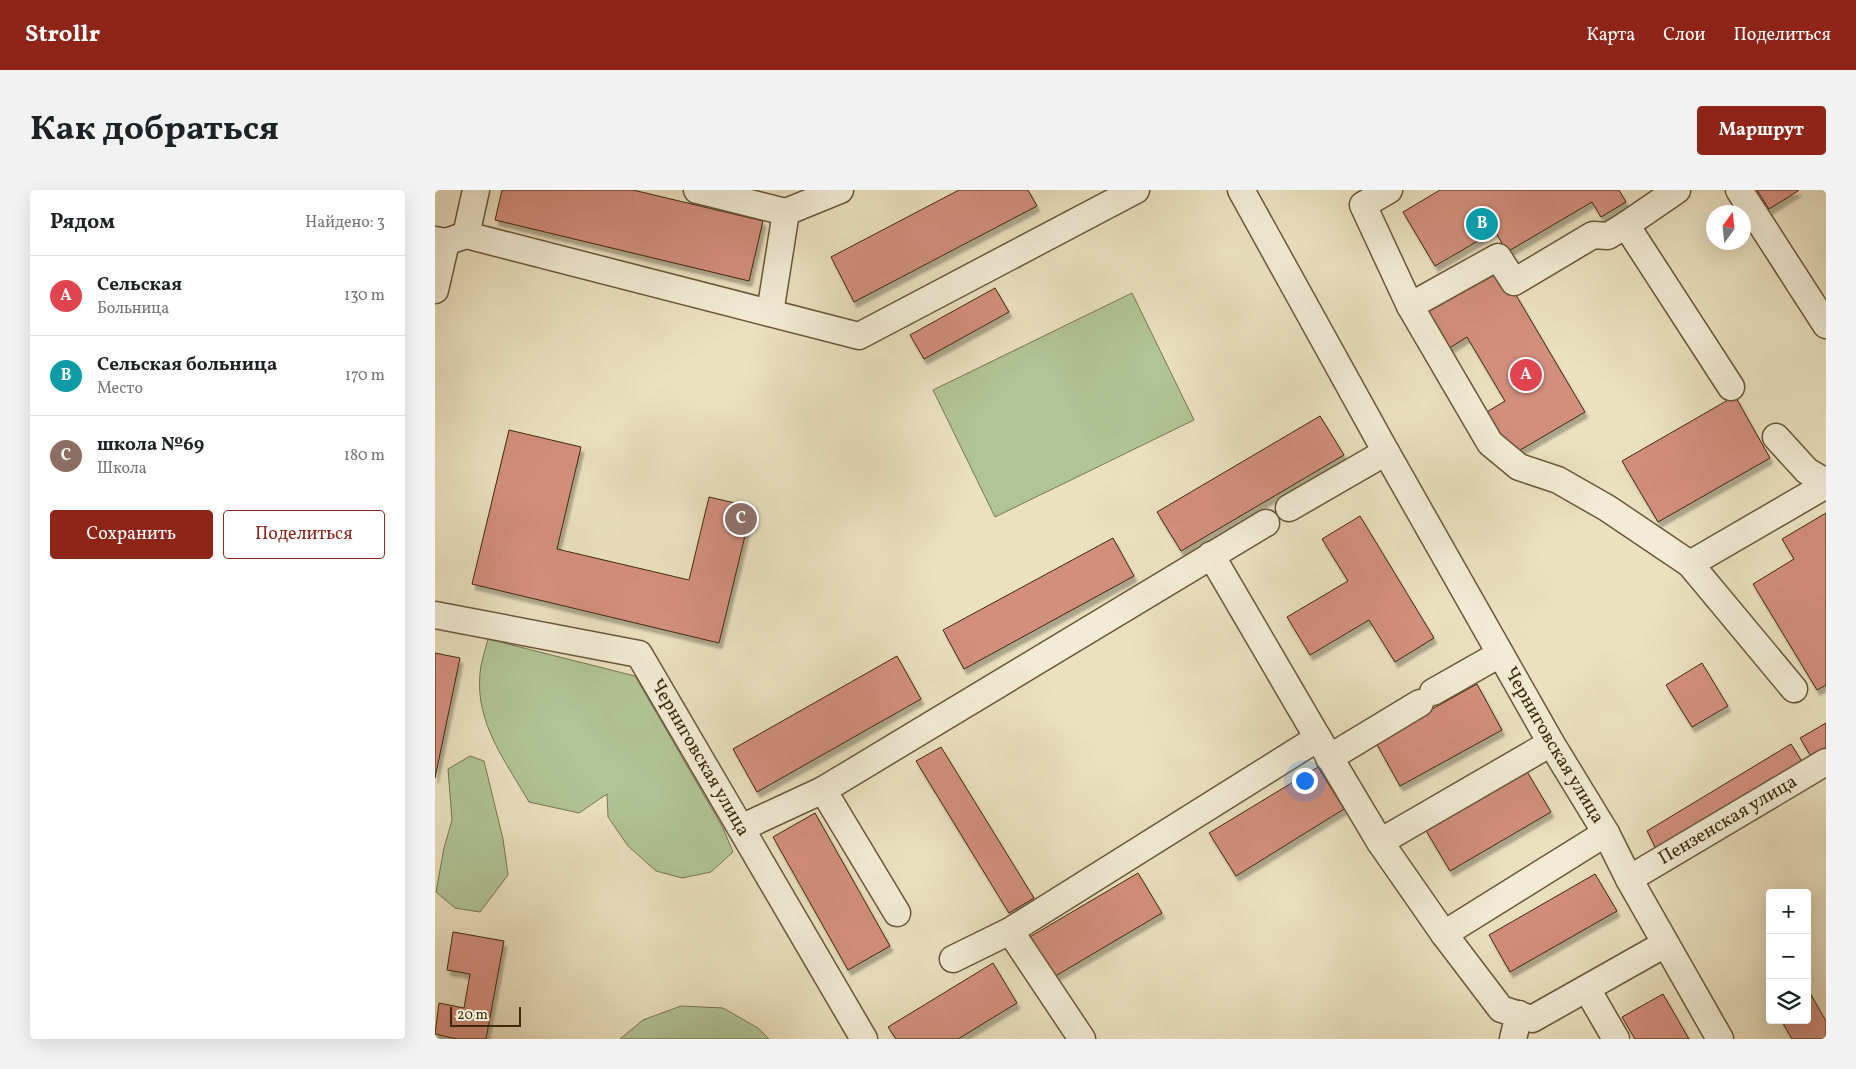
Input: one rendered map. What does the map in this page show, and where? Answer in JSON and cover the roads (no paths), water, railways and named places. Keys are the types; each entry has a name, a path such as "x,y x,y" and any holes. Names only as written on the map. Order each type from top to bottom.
{"street":[{"path":"435,290 449,239 476,190"},
{"path":"697,190 786,212 840,190"},
{"path":"449,239 770,313 859,336 1107,197 1136,190"},
{"name":"Черниговская улица","path":"1241,190 1386,452 1551,743 1606,833 1629,879 1720,1039"},
{"path":"1389,190 1363,205 1410,306 1490,443 1519,467 1558,480 1607,508 1690,564 1794,689"},
{"path":"1410,306 1499,257 1514,282 1593,236 1608,236 1677,190"},
{"path":"1739,190 1826,325"},
{"path":"770,313 786,212"},
{"path":"1626,225 1731,387"},
{"path":"1690,564 1826,484 1807,471 1777,437"},
{"path":"1289,508 1386,452"},
{"path":"741,828 823,790 1266,523"},
{"path":"1211,555 1323,748 1381,842 1445,934 1515,1027 1587,989 1665,944"},
{"name":"Черниговская улица","path":"435,615 639,654 864,1039"},
{"path":"953,959 1010,931 1323,748 1427,697 1501,654"},
{"path":"1381,842 1551,743"},
{"name":"Пензенская улица","path":"1629,879 1826,762"},
{"path":"823,790 897,913"},
{"path":"1445,934 1606,833"},
{"path":"1010,931 1082,1039"},
{"path":"1587,989 1616,1039"}],"place":[{"name":"Сельская больница","path":"1482,224"},
{"name":"Сельская","path":"1526,375"},
{"name":"школа №69","path":"741,519"}]}
